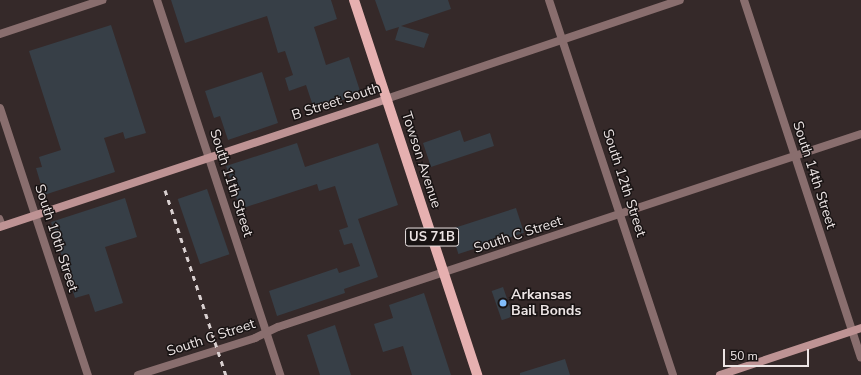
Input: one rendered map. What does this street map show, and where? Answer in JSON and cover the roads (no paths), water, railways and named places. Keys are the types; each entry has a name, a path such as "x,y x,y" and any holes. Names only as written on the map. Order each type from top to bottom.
{"main road":[{"name":"Towson Avenue","path":"354,0 477,375"}],"street":[{"path":"0,34 102,0"},
{"name":"South 11th Street","path":"157,0 280,375"},
{"name":"South 12th Street","path":"549,0 673,375"},
{"name":"B Street South","path":"1,226 210,158 680,0"},
{"name":"South 14th Street","path":"744,0 861,357"},
{"name":"South 10th Street","path":"0,108 88,375"},
{"name":"South C Street","path":"138,375 256,338 278,327 861,134"},
{"path":"720,375 861,328"}],"lane":[{"path":"0,218 1,226"}],"railway":[{"path":"165,190 226,375"}],"place":[{"name":"Arkansas Bail Bonds","path":"503,303"}]}
